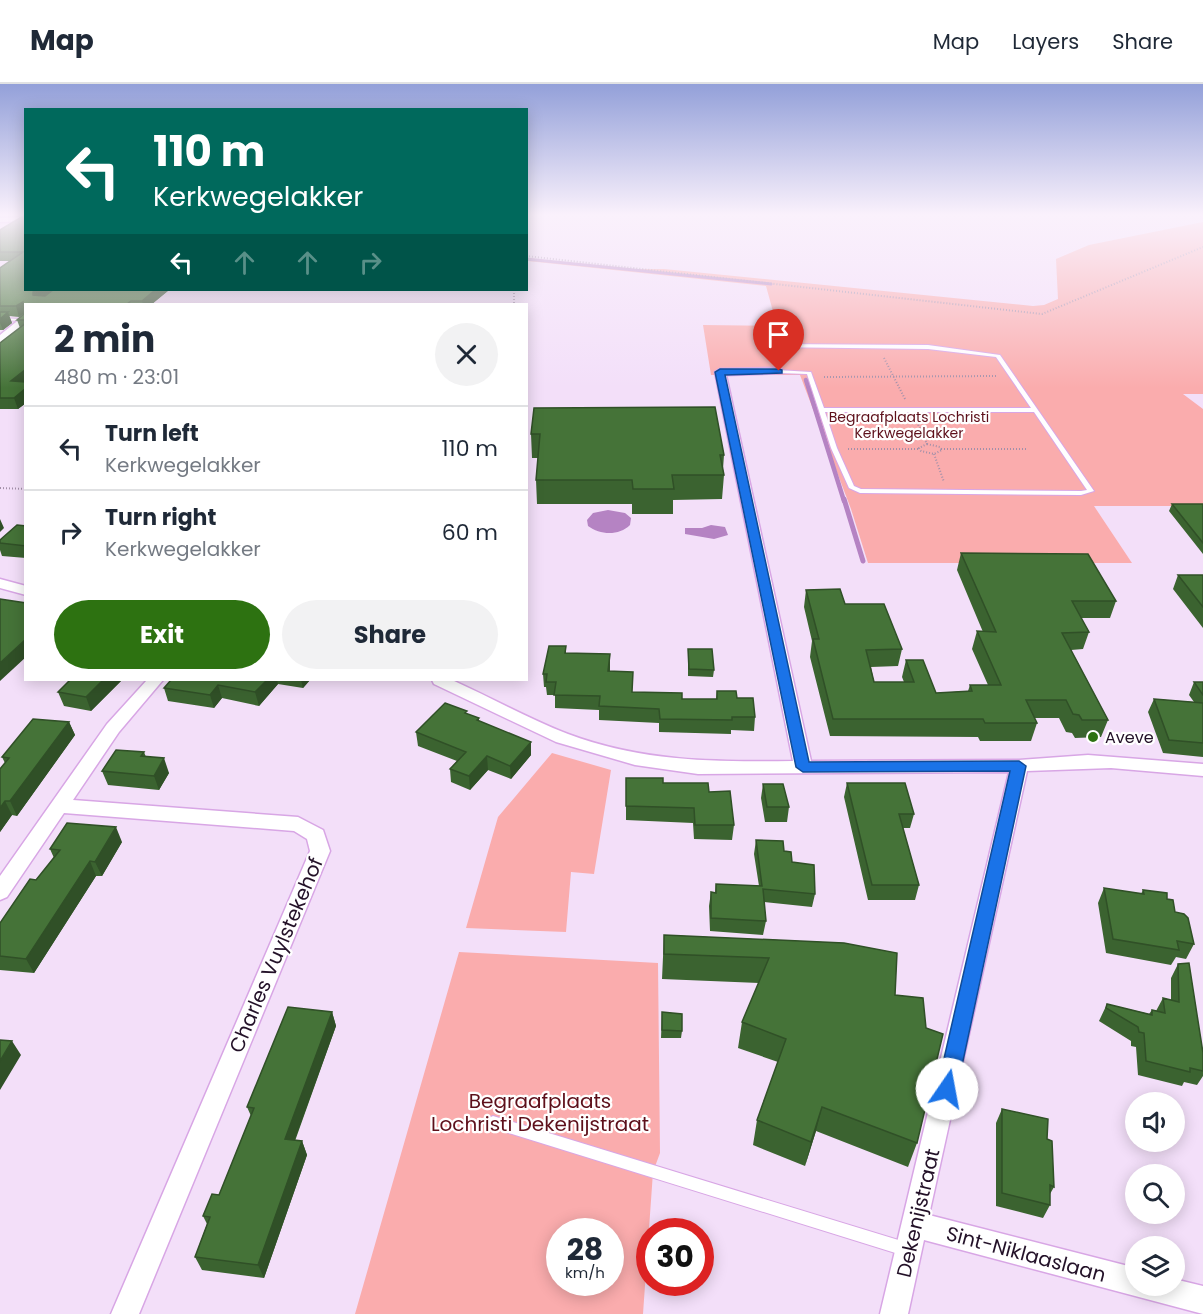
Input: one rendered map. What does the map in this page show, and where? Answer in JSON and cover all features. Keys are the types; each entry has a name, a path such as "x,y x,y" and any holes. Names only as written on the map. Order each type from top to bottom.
{"street":[{"path":"0,340 24,318"},
{"path":"779,371 720,372 803,767"},
{"path":"0,583 24,590"},
{"path":"0,892 112,728 154,681"},
{"path":"442,681 562,738 635,759 698,768 1019,766 1058,760 1127,761 1203,770"},
{"name":"Dekenijstraat","path":"894,1314 911,1251 1019,766"},
{"name":"Charles Vuylstekehof","path":"59,806 298,824 316,836 320,851 125,1314"},
{"name":"Sint-Niklaaslaan","path":"916,1225 1125,1279"},
{"path":"1185,1295 1203,1300"}],"lane":[{"path":"0,319 24,318"},
{"path":"769,346 928,347 998,356 1092,491 860,491 851,487 834,448 809,373 779,371"},
{"path":"823,410 1036,410"},
{"path":"493,1122 911,1251"}],"path":[{"path":"681,273 1042,314 1140,273"},
{"path":"878,347 927,444"},
{"path":"811,377 1012,376"},
{"path":"919,449 921,445 927,444 941,449 1028,449"},
{"path":"834,448 919,449 934,454 940,453 941,449"},
{"path":"934,454 948,492"},
{"path":"0,488 24,489"}],"green space":[{"name":"Begraafplaats Lochristi Kerkwegelakker","path":"646,273 708,273 1033,306 1044,305 1058,299 1057,273 1203,273 1203,394 1183,394 1203,409 1203,506 1094,506 1132,563 868,563 851,509 800,375 711,375 703,325 777,326 766,286"},
{"path":"552,753 611,770 594,874 571,872 566,932 466,928 498,817"},
{"name":"Begraafplaats Lochristi Dekenijstraat","path":"459,952 658,963 660,1153 653,1172 650,1218 636,1218 636,1296 644,1296 643,1314 355,1314"}],"shaded area":[{"path":"608,510 625,513 631,518 630,525 615,533 598,531 588,526 587,520 593,513"},
{"path":"711,525 725,527 728,535 714,539 685,534 685,528 702,528"}],"building":[{"path":"0,273 24,273 24,291 35,291 33,295 45,296 52,291 154,291 142,301 128,303 24,303 24,308 23,302 16,306 0,306"},
{"path":"0,312 8,312 0,319"},
{"path":"24,325 24,371 11,381 24,382 24,390 14,398 0,398 0,343"},
{"path":"715,407 724,455 720,455 724,475 672,475 674,489 633,489 632,480 536,480 540,434 531,434 534,408"},
{"path":"1172,504 1203,504 1203,543"},
{"path":"17,525 24,526 24,546 0,543 0,540"},
{"path":"961,553 1088,554 1116,601 1072,601 1089,632 1062,633 1108,720 1082,720 1079,715 1073,714 1066,700 1026,700 1037,723 985,723 983,719 833,719 813,639 819,639 806,590 840,589 845,604 884,604 902,649 866,650 874,682 914,682 906,660 923,660 936,693 972,691 970,685 1001,685 977,631 996,632"},
{"path":"1178,575 1203,575 1203,607"},
{"path":"0,599 24,603 24,641 0,663"},
{"path":"549,646 566,646 565,653 610,654 608,671 633,672 632,692 682,693 682,699 717,699 717,691 736,691 737,698 753,698 755,717 732,717 732,720 660,719 659,709 599,706 600,696 554,695 556,682 546,682 547,674 543,674"},
{"path":"688,649 712,649 714,670 689,669"},
{"path":"69,681 102,681 86,697 58,692"},
{"path":"170,681 266,681 255,692 218,685 210,695 164,688"},
{"path":"1194,682 1203,682 1203,695"},
{"path":"1154,699 1203,703 1203,743 1169,740"},
{"path":"445,703 467,711 465,713 479,718 477,720 531,742 510,766 487,756 469,776 450,769 466,752 416,732"},
{"path":"33,719 69,722 10,801 5,801 0,808 0,769 9,758 2,757"},
{"path":"116,750 144,752 141,756 164,758 154,776 102,771"},
{"path":"626,778 663,778 663,783 708,783 709,792 730,791 734,825 695,825 694,808 626,806"},
{"path":"847,783 905,783 914,814 899,814 919,885 872,885"},
{"path":"763,784 783,784 789,807 767,807"},
{"path":"67,823 116,827 95,862 90,861 26,959 0,956 0,923 30,879 36,880 60,850 50,849"},
{"path":"756,840 783,841 784,851 791,852 792,862 814,865 815,894 763,889 766,921 711,918 711,892 716,893 716,884 762,886"},
{"path":"1104,888 1144,894 1143,890 1167,893 1167,899 1173,900 1175,912 1184,914 1188,918 1194,944 1177,941 1179,950 1113,939"},
{"path":"664,935 844,943 897,953 895,995 923,998 926,1028 943,1034 917,1143 822,1107 811,1142 757,1120 786,1039 742,1022 769,958 664,954"},
{"path":"1189,963 1203,1053 1203,1071 1190,1068 1190,1072 1146,1061 1144,1033 1139,1032 1138,1027 1106,1008 1107,1004 1152,1015 1152,1010 1165,1013 1163,998 1179,1002 1178,964"},
{"path":"288,1007 332,1012 285,1139 302,1141 258,1265 195,1257 210,1217 203,1216 212,1194 219,1195 254,1108 247,1107"},
{"path":"662,1012 682,1014 682,1031 662,1030"},
{"path":"0,1040 12,1041 0,1061"},
{"path":"1002,1109 1048,1119 1047,1139 1052,1141 1054,1187 1050,1185 1050,1205 1002,1193"}],"waterway":[{"path":"667,273 771,284"},
{"path":"806,380 844,501"},
{"path":"844,499 863,561"}],"place":[{"name":"Aveve","path":"1093,737"}],"route":[{"path":"779,371 720,372 803,767 1019,766 947,1089"}]}
